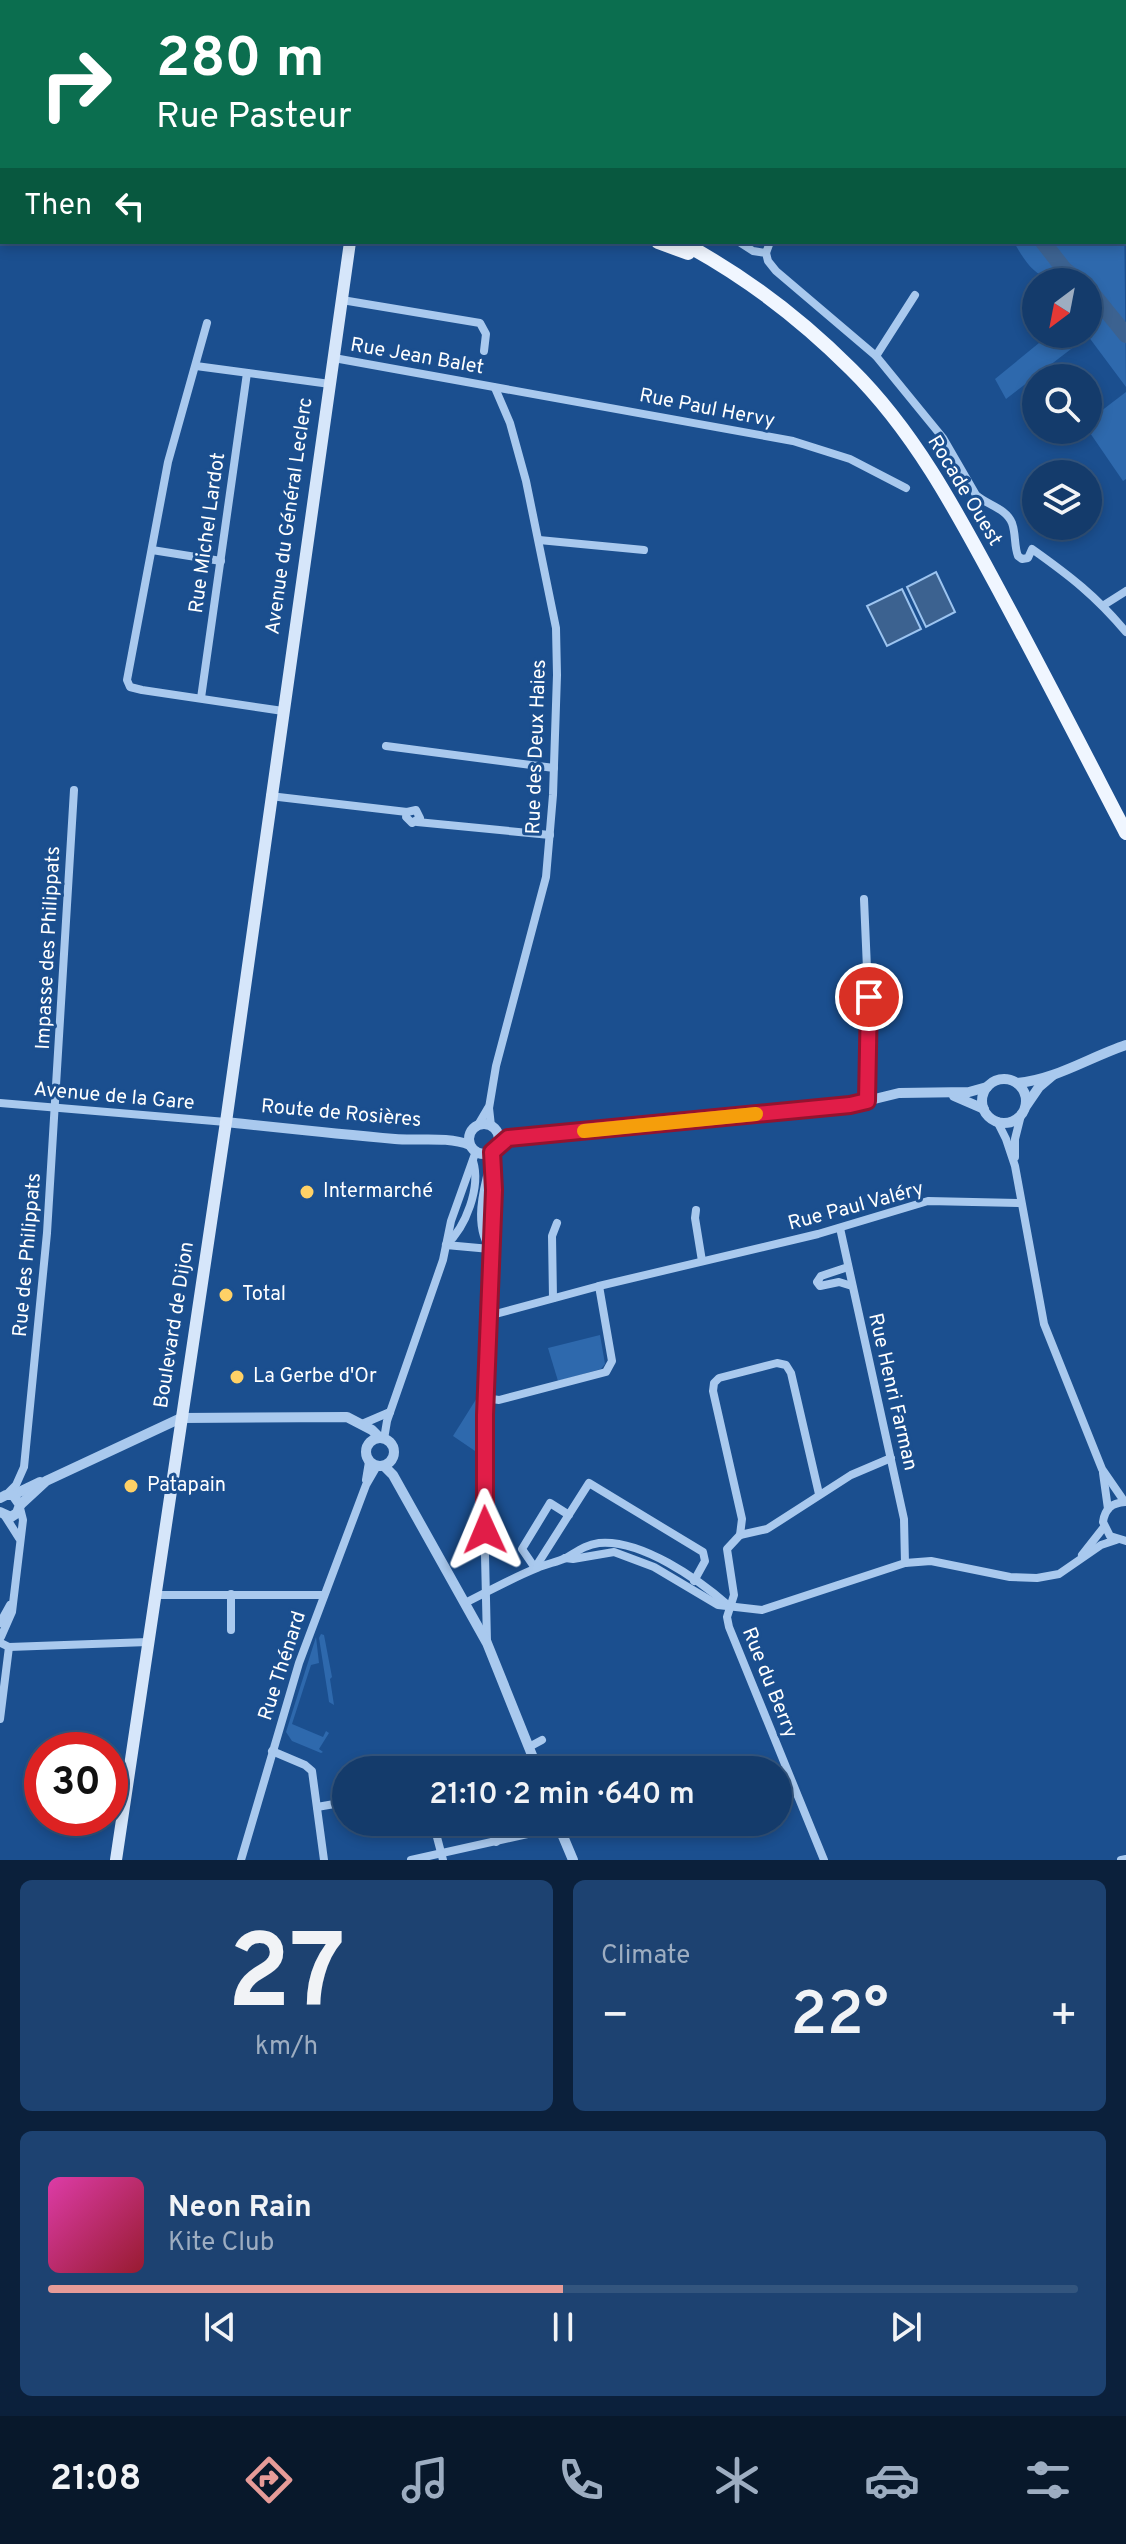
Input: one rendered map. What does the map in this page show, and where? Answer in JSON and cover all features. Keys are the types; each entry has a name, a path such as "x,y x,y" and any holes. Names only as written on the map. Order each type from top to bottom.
{"main road":[{"name":"Avenue du Général Leclerc","path":"270,796 350,244"},
{"path":"663,244 699,257 758,290"},
{"name":"Rocade Ouest","path":"685,244 717,261 811,332 853,370 892,416 959,516 1126,833"},
{"path":"700,244 717,261"},
{"name":"Boulevard de Dijon","path":"116,1860 226,1122 270,796"}],"street":[{"path":"742,244 753,251 766,253"},
{"path":"769,244 766,253 776,271 876,356 943,438 976,495 1010,519 1014,527 1015,548 1022,559 1028,558 1032,549 1078,581 1126,631"},
{"path":"876,356 915,295"},
{"path":"342,300 480,323 486,334 484,351"},
{"path":"207,323 168,462 127,680 130,687 142,690 283,711"},
{"name":"Rue Jean Balet","path":"334,358 495,388"},
{"path":"196,366 330,384"},
{"name":"Rue Michel Lardot","path":"201,698 247,373"},
{"name":"Rue Paul Hervy","path":"495,388 793,441 850,459 906,488"},
{"name":"Rue des Deux Haies","path":"494,1129 489,1108 496,1066 546,877 554,768 556,628 526,481 510,423 495,388"},
{"path":"539,540 644,550"},
{"path":"152,550 221,561"},
{"path":"1104,605 1126,591"},
{"path":"386,746 554,768"},
{"name":"Impasse des Philippats","path":"55,1107 74,790"},
{"path":"270,796 407,812 408,821 550,835"},
{"path":"864,899 869,1015 867,1101"},
{"path":"382,1438 446,1245 473,1152 474,1128 494,1129 508,1138 850,1105 899,1093 969,1092 987,1087 998,1079 1017,1083 1053,1075 1126,1045"},
{"path":"997,1121 1010,1122 1053,1075"},
{"path":"1017,1083 1025,1093 1024,1110 1015,1139 1015,1166 1044,1324 1102,1469 1125,1502 1113,1504 1108,1509 1104,1515 1104,1527 1079,1559"},
{"path":"984,1109 982,1101 987,1087"},
{"path":"944,1093 984,1109 997,1121 1015,1166"},
{"name":"Avenue de la Gare","path":"0,1103 226,1122"},
{"name":"Rue des Philippats","path":"6,1496 16,1485 24,1467 47,1233 55,1107"},
{"name":"Rue des Deux Haies","path":"474,1128 489,1108"},
{"name":"Route de Rosières","path":"226,1122 407,1140 453,1140 474,1128"},
{"path":"487,1643 483,1468 490,1249 482,1238 482,1191 493,1153 494,1129"},
{"path":"493,1153 508,1138"},
{"name":"Route de Rosières","path":"453,1140 473,1152 493,1153"},
{"name":"Rue Paul Valéry","path":"488,1316 840,1228 928,1201 1021,1203"},
{"path":"696,1210 702,1261"},
{"path":"553,1298 552,1236 557,1223"},
{"name":"Rue Henri Farman","path":"840,1228 904,1519 905,1563"},
{"path":"446,1245 490,1249"},
{"path":"848,1267 821,1276 817,1282 820,1286 839,1282 852,1286"},
{"path":"485,1398 499,1400 606,1372 612,1361 599,1286"},
{"path":"819,1494 791,1373 786,1365 777,1363 719,1378 714,1383 713,1391 742,1519 740,1535 767,1529 851,1475 891,1458"},
{"path":"358,1422 390,1412"},
{"path":"6,1496 181,1418 347,1417 393,1447 381,1463"},
{"path":"358,1422 369,1443 366,1456 381,1463 393,1475 487,1643 532,1756"},
{"path":"369,1443 382,1438"},
{"name":"Rue Thénard","path":"241,1860 299,1663 368,1481 381,1463"},
{"path":"24,1467 27,1477 33,1482 42,1481"},
{"path":"1102,1469 1108,1509"},
{"path":"368,1481 376,1475 393,1475"},
{"path":"2,1514 14,1515 42,1481"},
{"path":"535,1568 589,1483 703,1552 705,1561 694,1581"},
{"path":"0,1719 2,1641 12,1612 23,1520 20,1506 6,1496"},
{"path":"535,1568 522,1549 550,1503 569,1515"},
{"path":"2,1514 19,1538"},
{"path":"1104,1527 1116,1540"},
{"name":"Rue du Berry","path":"740,1535 727,1549 734,1595 727,1617 729,1627 824,1860"},
{"path":"565,1558 614,1552 660,1570 718,1605 762,1610 905,1563 931,1561 1010,1577 1037,1578 1059,1574 1079,1559 1116,1540 1126,1541"},
{"path":"465,1603 535,1568 565,1558 582,1546 622,1543 639,1549 694,1581 730,1606"},
{"path":"231,1594 231,1630"},
{"path":"155,1595 324,1595"},
{"path":"0,1623 12,1601"},
{"path":"2,1641 148,1642"},
{"path":"529,1747 542,1740"},
{"path":"272,1751 312,1771 324,1860"},
{"path":"317,1807 332,1804"},
{"path":"437,1836 442,1857"},
{"path":"494,1836 496,1842"},
{"path":"411,1860 442,1857 518,1836"},
{"path":"563,1836 573,1860"}],"shaded area":[{"path":"1015,244 1124,244 1126,387 1097,348 1102,348 1102,268 1032,268"},
{"path":"1033,348 1072,348 1052,364 1022,364 1022,387 1006,399 995,379"},
{"path":"1126,392 1126,479 1123,481 1098,444 1102,444 1102,410"},
{"path":"936,572 955,612 926,627 907,587"},
{"path":"902,589 921,629 887,646 867,606"},
{"path":"600,1335 605,1364 601,1369 558,1381 548,1348"},
{"path":"480,1393 478,1453 453,1436"},
{"path":"321,1634 324,1635 332,1677 334,1705 329,1702 319,1638"},
{"path":"316,1637 319,1663 311,1665 292,1724 323,1737 326,1731 329,1733 319,1749 321,1753 292,1741 286,1732"}],"waterway":[{"path":"1045,244 1063,268"},
{"path":"1102,305 1126,335"}],"slow traffic":[{"path":"584,1131 756,1114"}],"place":[{"name":"Intermarché","path":"307,1192"},
{"name":"Total","path":"226,1295"},
{"name":"La Gerbe d'Or","path":"237,1377"},
{"name":"Patapain","path":"131,1486"}],"route":[{"path":"485,1530 483,1468 494,1190 492,1152 508,1138 867,1101 869,997"}]}
